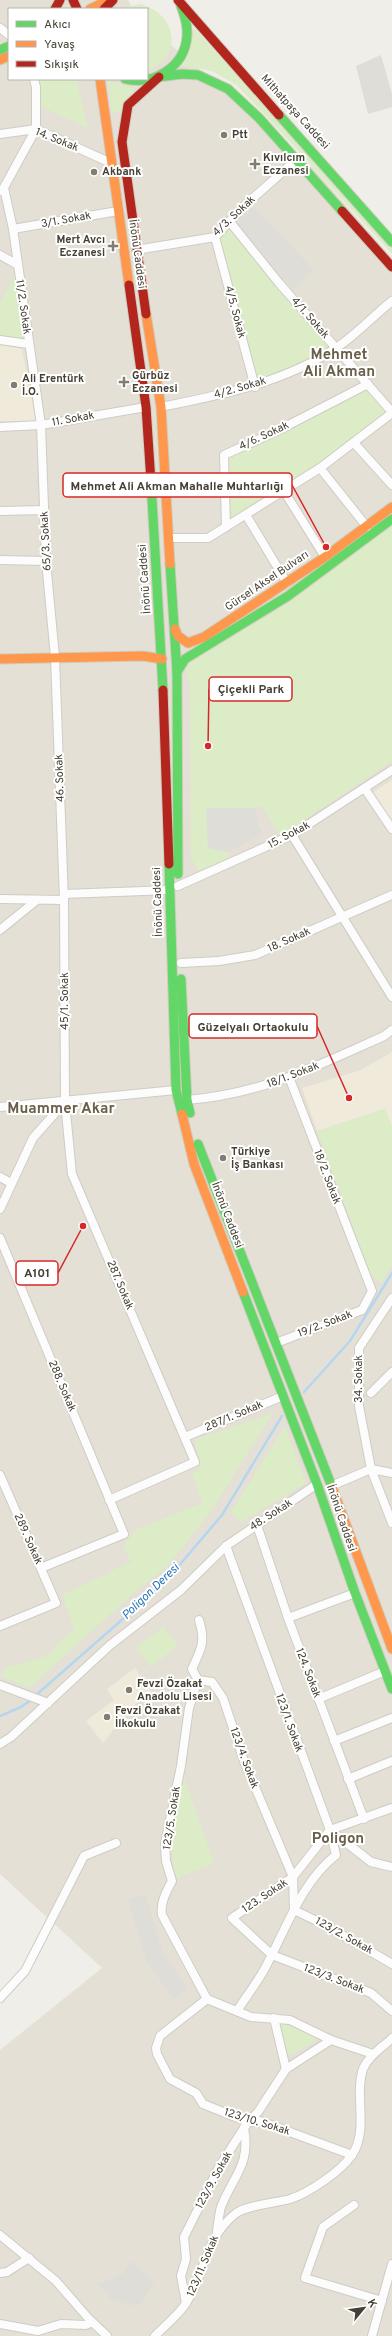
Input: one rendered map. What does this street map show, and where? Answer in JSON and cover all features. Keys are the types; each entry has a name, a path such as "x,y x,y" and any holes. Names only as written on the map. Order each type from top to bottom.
{"main road":[{"path":"92,8 109,0"},
{"path":"105,8 113,0"},
{"name":"İnönü Caddesi","path":"178,0 187,19 187,38 184,51 170,70 159,77 128,105 122,133 123,156 136,250 161,407 175,629 177,672 174,888 176,1090 194,1164 317,1484 355,1593 392,1690"},
{"name":"Mithatpaşa Caddesi","path":"178,0 392,242"},
{"path":"131,80 144,82 159,77 181,74 197,76 206,78 232,93 296,160 392,267"},
{"name":"İnönü Caddesi","path":"100,80 146,407 162,655 174,888 181,963 187,1100 200,1153 276,1343 392,1649"},
{"name":"Gürsel Aksel Bulvarı","path":"162,655 176,647 204,637 325,558 392,507"},
{"name":"Gürsel Aksel Bulvarı","path":"187,657 199,652 288,596 392,519"},
{"path":"175,629 178,636 188,643"},
{"path":"0,660 55,657 143,656 152,652 176,658 187,657"},
{"path":"177,672 180,663 187,657"}],"street":[{"path":"0,28 8,34"},
{"path":"2,190 36,129 36,86 34,80"},
{"name":"14. Sokak","path":"0,134 36,129 111,164"},
{"name":"4/3. Sokak","path":"136,250 215,237 244,206 296,160"},
{"name":"11/2. Sokak","path":"2,190 13,229 28,344 41,425"},
{"name":"3/1. Sokak","path":"13,229 118,211"},
{"name":"4/1. Sokak","path":"230,222 279,283 392,413"},
{"name":"4/5. Sokak","path":"215,237 255,387"},
{"path":"0,255 18,265"},
{"name":"4/2. Sokak","path":"161,407 255,387 336,348 392,301"},
{"path":"0,340 28,344"},
{"name":"4/6. Sokak","path":"226,527 224,455 277,431 368,384"},
{"name":"11. Sokak","path":"0,427 41,425 146,407"},
{"path":"169,538 208,538 320,468 392,413"},
{"name":"65/3. Sokak","path":"41,425 46,560 55,657"},
{"path":"354,443 392,484"},
{"path":"320,468 367,527"},
{"path":"284,491 325,558"},
{"path":"0,511 44,510"},
{"path":"246,515 287,583"},
{"path":"0,560 46,560"},
{"name":"46. Sokak","path":"55,657 64,897"},
{"name":"15. Sokak","path":"174,888 292,835 392,770"},
{"path":"364,789 392,829"},
{"path":"292,835 392,996"},
{"path":"0,899 37,900 174,888"},
{"name":"18. Sokak","path":"181,963 219,961 255,955 392,895"},
{"name":"45/1. Sokak","path":"64,897 65,1102"},
{"path":"0,930 37,900"},
{"name":"18/1. Sokak","path":"187,1100 250,1091 289,1077 384,1036 392,1030"},
{"name":"18/2. Sokak","path":"289,1077 365,1276"},
{"path":"0,1107 49,1102 65,1102 176,1090"},
{"path":"0,1209 33,1138 65,1102"},
{"name":"287. Sokak","path":"65,1102 72,1174 196,1462 110,1500"},
{"path":"0,1177 11,1183"},
{"name":"288. Sokak","path":"0,1238 124,1534 41,1568"},
{"name":"19/2. Sokak","path":"276,1343 362,1310 372,1291 365,1276"},
{"name":"34. Sokak","path":"392,1298 359,1348 359,1406 371,1469 392,1523"},
{"path":"371,1393 392,1372"},
{"name":"287/1. Sokak","path":"185,1437 283,1396"},
{"path":"331,1486 371,1469 392,1473"},
{"name":"289. Sokak","path":"0,1475 56,1603 0,1626"},
{"name":"48. Sokak","path":"0,1744 11,1737 44,1702 109,1646 181,1590 226,1546 317,1484"},
{"name":"124. Sokak","path":"257,1525 288,1618 364,1819"},
{"name":"123/1. Sokak","path":"226,1546 330,1830"},
{"path":"288,1618 355,1593"},
{"path":"198,1680 192,1669 203,1646 204,1634 200,1620"},
{"path":"318,1699 385,1671"},
{"name":"123/4. Sokak","path":"198,1680 212,1682 223,1698 244,1761 293,1877 294,1910"},
{"name":"123/5. Sokak","path":"198,1680 189,1708 181,1766 165,1844 166,1861 172,1881 166,1892 161,1908 162,1915 180,1951 207,1999"},
{"path":"0,1685 44,1702"},
{"path":"334,1741 392,1718"},
{"path":"348,1779 392,1761"},
{"path":"330,1830 392,1808"},
{"path":"330,1830 371,1862 392,1867"},
{"path":"237,2011 272,1955 294,1910 323,1865 336,1855 330,1830"},
{"name":"123. Sokak","path":"272,1955 232,1918 293,1877 330,1830"},
{"path":"0,1998 25,1971 84,1856 116,1843"},
{"name":"123/2. Sokak","path":"294,1910 325,1925 392,1964"},
{"name":"123/3. Sokak","path":"272,1955 370,1993 392,2011"},
{"path":"207,1999 250,2017 290,2020 331,2040 373,2054"},
{"name":"123/10. Sokak","path":"207,1999 160,2036 156,2051 170,2079 196,2093 203,2104 246,2125 260,2120 352,2155"},
{"path":"274,2018 286,2069"},
{"name":"123/11. Sokak","path":"155,2336 186,2304 217,2231 236,2213 262,2204 292,2198 336,2172 352,2155 357,2142 361,2123 360,2093 363,2068 373,2054 392,2038"},
{"name":"123/9. Sokak","path":"186,2304 182,2276 186,2260 184,2237 219,2167 246,2125 258,2112 286,2069 331,2040"},
{"path":"217,2231 221,2207 237,2178 247,2145 246,2125"},
{"path":"354,2205 323,2227 305,2278 382,2301"},
{"path":"0,2235 56,2281 92,2322 107,2336"},
{"path":"0,2274 7,2272 29,2258"},
{"path":"372,2336 392,2264"},
{"path":"0,2324 38,2331 62,2324 86,2325 92,2322"}],"shaded area":[{"path":"0,0 128,0 132,8 8,8 8,80 148,80 148,25 314,169 392,258 392,2336 0,2336 0,2050 102,1968 0,1874"},
{"path":"381,55 392,94 392,107 368,114 356,66"},
{"path":"253,207 314,270 293,290 236,224"},
{"name":"Ali Erentürk İ.O.","path":"0,345 22,349 36,422 0,421"},
{"path":"392,780 392,823 372,793"},
{"path":"206,808 254,808 260,820 256,822 263,834 228,852 208,848"},
{"path":"392,1052 392,1127 384,1109 317,1131 302,1088 361,1070"},
{"path":"135,1668 151,1691 127,1712 103,1743 86,1721 114,1700 107,1689"},
{"path":"145,1894 163,1953 187,1988 174,1999 147,1962 128,1900"},
{"path":"130,2261 154,2282 141,2304 129,2305 111,2299 99,2284 124,2273"}],"green space":[{"path":"139,4 152,9 162,16 172,36 171,47 167,57 159,65 148,70 148,8 125,8"},
{"path":"194,28 392,247 392,254 236,85 212,71 179,65 188,51"},
{"path":"36,80 76,80 88,128 40,106"},
{"path":"108,80 135,89 125,102 121,112 112,113"},
{"path":"230,222 336,348 255,387 215,237"},
{"path":"16,273 24,339 0,336 0,304"},
{"path":"368,384 392,412 320,468 226,527 224,455"},
{"path":"392,522 392,761 280,836 262,806 254,808 206,808 208,848 228,852 227,860 199,872 191,857 190,686 183,660"},
{"path":"385,1109 392,1127 392,1265 382,1283 371,1275 317,1131"},
{"path":"273,1413 211,1511 166,1568 138,1589 29,1688 1,1676 6,1667 45,1657 74,1629 62,1595 131,1562 123,1546 136,1530 202,1503 192,1474 201,1469 194,1440"},
{"path":"285,1427 306,1483 241,1522 231,1512"},
{"path":"163,1627 178,1645 151,1667 136,1648"},
{"path":"183,1774 214,1864 176,1878 170,1841"},
{"path":"286,2022 315,2036 316,2041 290,2055 287,2052 280,2024"}],"waterway":[{"name":"Poligon Deresi","path":"304,1392 350,1341 392,1273"},
{"name":"Poligon Deresi","path":"35,1696 165,1582 222,1515 282,1416"},
{"name":"Poligon Deresi","path":"0,1716 21,1707 31,1700"}],"traffic: fast":[{"path":"148,79 166,72 174,65 185,47 187,28 181,6"},
{"path":"0,50 8,46"},
{"path":"159,77 182,74 198,75 228,89 259,118 342,211"},
{"path":"136,80 146,80"},
{"path":"279,115 392,242"},
{"path":"151,482 163,690"},
{"path":"177,672 185,659 288,596 392,519"},
{"path":"170,564 177,672 178,874"},
{"path":"169,864 176,1090 182,1114"},
{"path":"181,979 187,1100 190,1113"},
{"path":"198,1144 332,1487"},
{"path":"243,1292 317,1484 355,1593 392,1689"}],"traffic: slow":[{"path":"92,8 109,0"},
{"path":"0,60 8,56"},
{"path":"100,80 129,285"},
{"path":"146,314 161,407 170,564"},
{"path":"175,629 178,636 188,643 204,637 325,557 392,507"},
{"path":"0,659 143,656 162,659"},
{"path":"182,1114 194,1164 243,1292"},
{"path":"332,1487 392,1649"}],"traffic: jam":[{"path":"56,8 60,0"},
{"path":"73,0 77,8"},
{"path":"105,8 113,0"},
{"path":"178,0 279,115"},
{"path":"146,314 122,142 128,105 159,77"},
{"path":"342,211 392,267"},
{"path":"129,285 146,407 151,482"},
{"path":"163,690 169,864"}],"place":[{"name":"Ptt","path":"224,135"},
{"name":"Kıvılcım Eczanesi","path":"255,164"},
{"name":"Akbank","path":"94,172"},
{"name":"Mert Avcı Eczanesi","path":"113,246"},
{"name":"Gürbüz Eczanesi","path":"124,382"},
{"name":"Ali Erentürk İ.O.","path":"14,385"},
{"name":"Mehmet Ali Akman Mahalle Muhtarlığı","path":"326,547"},
{"name":"Çiçekli Park","path":"208,746"},
{"name":"Güzelyalı Ortaokulu","path":"349,1098"},
{"name":"Türkiye İş Bankası","path":"223,1158"},
{"name":"A101","path":"83,1226"},
{"name":"Fevzi Özakat Anadolu Lisesi","path":"129,1690"},
{"name":"Fevzi Özakat İlkokulu","path":"107,1717"}],"district":[{"name":"Mehmet Ali Akman","path":"339,364"},
{"name":"Muammer Akar","path":"61,1109"},
{"name":"Poligon","path":"338,1839"}]}
